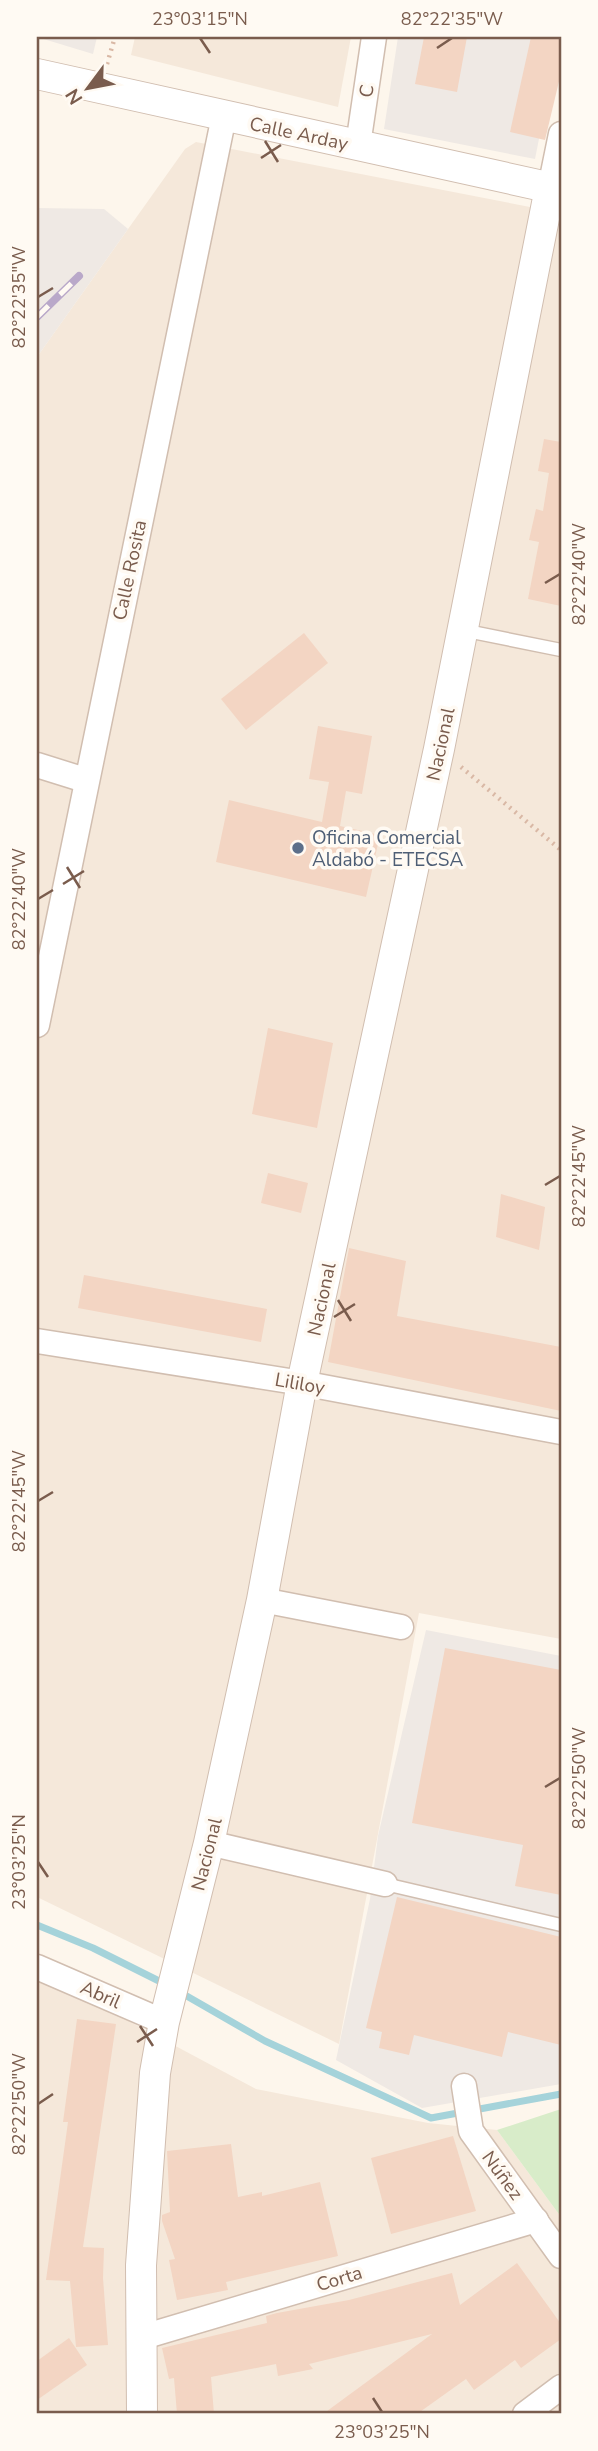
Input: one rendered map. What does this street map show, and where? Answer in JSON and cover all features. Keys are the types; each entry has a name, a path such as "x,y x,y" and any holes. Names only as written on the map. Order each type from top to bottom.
{"street":[{"name":"C","path":"358,145 374,37"},
{"name":"Calle Arday","path":"37,74 555,189"},
{"name":"Calle Rosita","path":"37,1025 85,780 224,116"},
{"path":"555,189 561,134"},
{"name":"Nacional","path":"142,2414 141,2265 155,2073 166,2013 209,1843 262,1600 302,1383 439,748 555,189"},
{"path":"37,765 85,780"},
{"name":"Lililoy","path":"37,1341 302,1383 561,1432"},
{"path":"262,1600 401,1627"},
{"path":"209,1843 385,1884"},
{"name":"Abril","path":"37,1967 166,2013"},
{"name":"Núñez","path":"464,2086 471,2131 561,2256"},
{"name":"Corta","path":"143,2337 536,2220"},
{"path":"525,2414 561,2388"}],"lane":[{"path":"462,630 561,650"},
{"path":"385,1884 561,1925"}],"path":[{"path":"439,748 561,850"}],"shaded area":[{"path":"37,37 97,37 93,54"},
{"path":"135,37 351,37 338,107 131,55"},
{"path":"398,37 559,37 535,159 384,129"},
{"path":"196,142 561,213 561,1639 419,1613 339,2044 37,1897 37,357 185,149"},
{"path":"37,208 104,209 128,229 37,357"},
{"path":"426,1630 561,1656 561,2084 422,2108 336,2060 370,1899 378,1836"},
{"path":"37,1972 256,2089 428,2123 497,2130 561,2217 561,2414 37,2414"}],"green space":[{"path":"561,2109 561,2217 497,2130"}],"building":[{"path":"424,37 467,37 457,92 415,84"},
{"path":"531,37 561,37 561,73 545,140 510,132"},
{"path":"544,439 561,442 561,606 528,599 539,542 529,540 536,509 543,511 549,473 538,471"},
{"path":"304,633 328,663 246,730 221,699"},
{"name":"Oficina Comercial Aldabó - ETECSA","path":"318,726 372,736 362,794 346,791 340,826 380,835 366,897 216,862 229,800 322,822 329,782 309,779"},
{"path":"268,1028 333,1043 317,1128 252,1114"},
{"path":"268,1173 308,1183 301,1213 261,1203"},
{"path":"501,1194 545,1207 539,1250 496,1237"},
{"path":"349,1248 406,1261 397,1316 561,1347 561,1411 328,1362"},
{"path":"84,1275 267,1309 261,1342 78,1308"},
{"path":"445,1648 561,1670 561,1895 515,1886 523,1845 412,1823"},
{"path":"397,1897 561,1937 561,2045 508,2032 502,2057 414,2035 409,2055 379,2048 382,2032 366,2028"},
{"path":"77,2019 116,2024 83,2247 104,2248 103,2278 108,2345 76,2347 70,2281 46,2280 68,2122 63,2122"},
{"path":"453,2136 476,2211 391,2234 371,2158"},
{"path":"231,2144 238,2197 262,2192 262,2196 320,2182 338,2256 226,2282 228,2290 177,2300 169,2260 175,2259 162,2221 162,2215 170,2212 167,2151"},
{"path":"517,2263 561,2324 561,2339 521,2368 515,2360 474,2390 466,2379 417,2414 323,2414 432,2334 309,2364 313,2369 278,2376 276,2364 211,2377 214,2414 177,2414 174,2378 169,2379 162,2348 267,2323 266,2316 277,2313 349,2300 452,2273 460,2305"},
{"path":"69,2338 87,2365 37,2400 37,2361"}],"waterway":[{"path":"37,1925 93,1948 165,1984"},
{"path":"178,1991 265,2041 431,2118 561,2094"}],"railway":[{"path":"37,317 79,276"}],"place":[{"name":"Oficina Comercial Aldabó - ETECSA","path":"298,848"}]}
